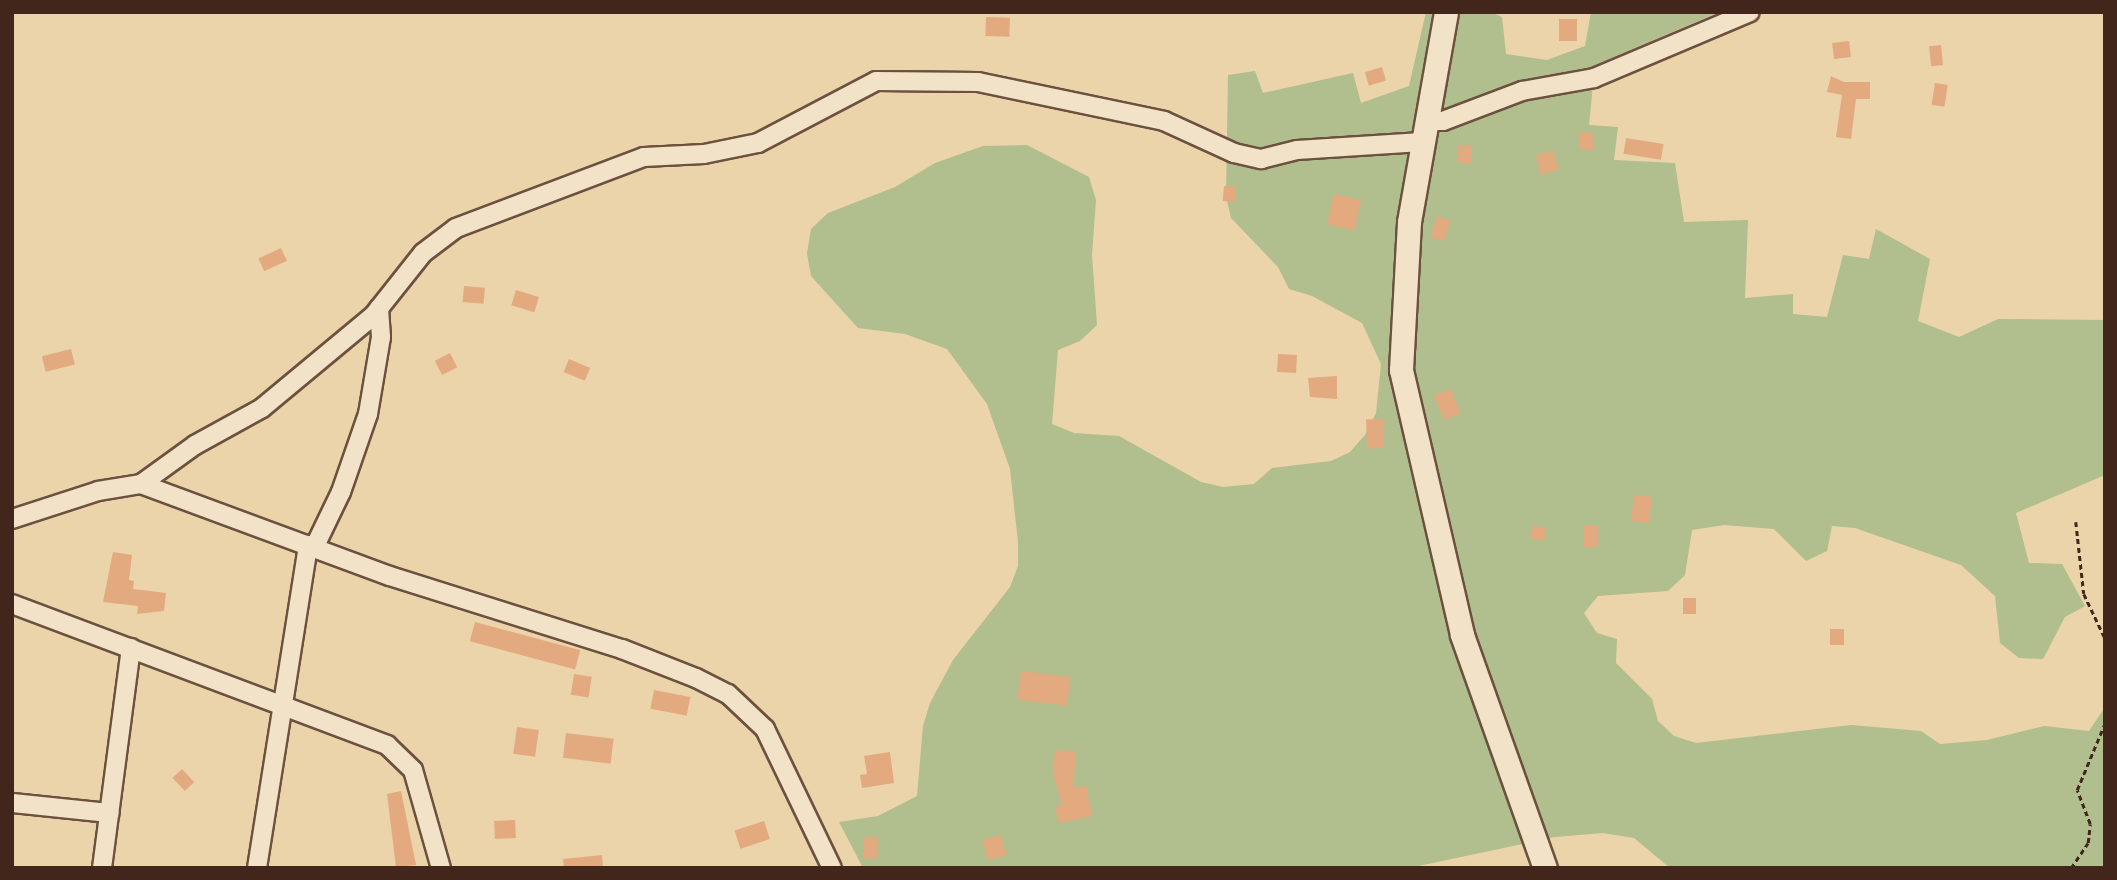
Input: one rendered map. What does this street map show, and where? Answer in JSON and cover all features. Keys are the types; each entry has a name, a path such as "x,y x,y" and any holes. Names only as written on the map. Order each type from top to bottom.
{"street":[{"path":"1446,12 1423,131 1403,283 1403,380 1462,635 1539,866"},
{"path":"12,519 99,491 141,484 195,445 262,408 379,308 423,253 456,228 644,157 704,154 758,143 876,81 978,82 1164,121 1234,153 1261,159 1297,150 1423,131 1522,91 1594,78 1750,12"},
{"path":"257,868 311,547 341,492 368,414 381,337 379,308"},
{"path":"141,484 311,547 622,649 729,694 765,729 832,868"},
{"path":"12,604 387,744 403,756 413,770 441,868"},
{"path":"102,868 131,648"},
{"path":"12,803 109,813"}],"path":[{"path":"2076,522 2084,594 2105,638"},
{"path":"2071,868 2088,843 2090,824 2077,790 2105,723"}],"green space":[{"path":"1426,12 1491,12 1502,17 1506,54 1547,60 1585,46 1591,12 1719,12 1595,65 1589,125 1618,127 1614,160 1675,163 1684,222 1748,220 1745,298 1793,294 1793,314 1827,317 1843,255 1869,259 1876,229 1930,259 1918,321 1959,337 1998,319 2105,320 2105,475 2016,513 2029,563 2062,564 2085,606 2065,617 2043,659 2019,658 2000,643 1995,596 1961,565 1855,528 1832,526 1827,551 1806,561 1774,529 1724,525 1692,530 1685,575 1668,591 1598,596 1584,613 1597,633 1617,639 1616,663 1652,699 1658,721 1674,736 1696,743 1851,725 1921,731 1940,744 1987,740 2044,726 2089,731 2105,707 2105,868 1670,868 1634,838 1603,833 1555,837 1409,868 863,868 839,822 878,816 917,796 923,726 930,703 953,660 1010,587 1018,566 1018,542 1010,469 987,404 947,349 905,334 858,328 811,276 807,253 811,229 828,213 895,187 935,163 983,146 1027,145 1089,177 1096,200 1092,255 1097,325 1080,341 1058,350 1052,424 1074,433 1119,436 1201,482 1223,487 1254,484 1272,468 1331,461 1350,452 1365,435 1376,413 1381,364 1362,323 1312,296 1289,289 1278,267 1231,218 1226,196 1228,75 1255,71 1263,93 1353,73 1361,103 1409,86"}],"building":[{"path":"986,17 1010,18 1009,37 985,36"},
{"path":"1559,19 1577,19 1577,41 1559,41"},
{"path":"1849,41 1851,57 1834,59 1832,43"},
{"path":"1941,45 1943,65 1931,66 1929,46"},
{"path":"1382,67 1386,80 1369,86 1365,72"},
{"path":"1831,76 1844,82 1870,82 1870,99 1856,99 1851,139 1836,137 1842,95 1827,92"},
{"path":"1935,83 1948,85 1944,107 1932,105"},
{"path":"1580,132 1594,133 1593,150 1579,149"},
{"path":"1626,138 1664,144 1661,160 1623,154"},
{"path":"1458,146 1472,146 1472,164 1458,164"},
{"path":"1554,151 1558,171 1540,174 1536,154"},
{"path":"1224,186 1236,187 1235,202 1223,201"},
{"path":"1334,194 1361,200 1354,231 1327,224"},
{"path":"1437,216 1450,220 1444,241 1431,237"},
{"path":"281,248 287,261 264,271 258,259"},
{"path":"464,286 485,288 484,304 463,302"},
{"path":"516,290 539,297 534,312 511,305"},
{"path":"71,349 75,365 46,372 42,356"},
{"path":"450,353 457,367 442,375 435,361"},
{"path":"1278,354 1297,355 1296,373 1277,372"},
{"path":"569,359 590,368 585,381 564,372"},
{"path":"1337,376 1337,399 1310,397 1308,378"},
{"path":"1451,389 1460,413 1444,420 1434,395"},
{"path":"1383,419 1384,448 1367,449 1366,420"},
{"path":"1634,495 1652,497 1649,523 1631,521"},
{"path":"1584,525 1598,525 1598,548 1584,548"},
{"path":"1532,526 1546,528 1544,541 1530,539"},
{"path":"113,552 132,555 129,580 134,581 133,589 166,593 164,611 137,614 138,606 103,602"},
{"path":"1683,598 1696,598 1696,614 1683,614"},
{"path":"475,622 580,650 575,670 470,641"},
{"path":"1830,629 1844,629 1844,645 1830,645"},
{"path":"1021,671 1071,677 1067,706 1017,700"},
{"path":"574,674 592,677 588,698 571,695"},
{"path":"654,690 690,697 687,716 650,709"},
{"path":"517,727 539,730 535,757 513,754"},
{"path":"566,733 614,739 611,764 563,758"},
{"path":"1055,750 1076,751 1073,788 1086,785 1092,816 1059,823 1055,807 1062,805 1053,773"},
{"path":"890,752 894,783 862,788 860,775 867,774 864,756"},
{"path":"182,769 194,782 185,791 172,778"},
{"path":"401,791 416,865 396,867 387,794"},
{"path":"515,820 516,838 495,839 494,821"},
{"path":"764,821 770,839 740,849 735,831"},
{"path":"1001,835 1006,855 988,860 983,840"},
{"path":"877,837 878,858 864,859 863,838"},
{"path":"602,855 603,868 564,868 563,859"}]}
